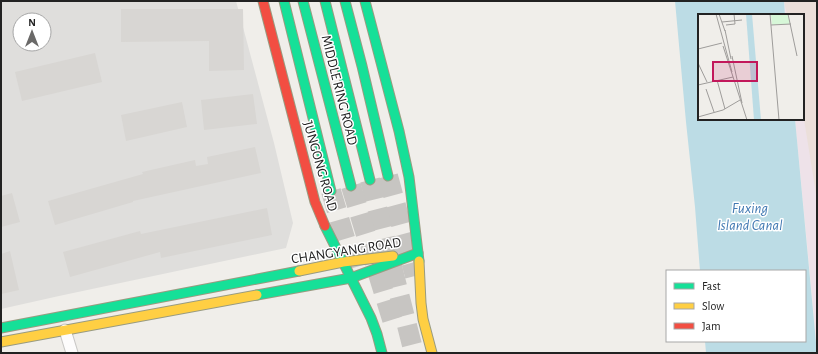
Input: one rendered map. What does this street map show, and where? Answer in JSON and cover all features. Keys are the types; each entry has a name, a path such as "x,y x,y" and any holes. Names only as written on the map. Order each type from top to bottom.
{"main road":[{"name":"JUNGONG ROAD","path":"263,1 320,217 371,318 382,353"},
{"path":"284,1 331,191"},
{"name":"MIDDLE RING ROAD","path":"303,1 351,186"},
{"name":"MIDDLE RING ROAD","path":"325,1 370,180"},
{"path":"345,1 388,176"},
{"path":"365,1 399,131 409,177 418,253 423,319 432,353"},
{"name":"CHANGYANG ROAD","path":"1,328 343,262 418,253"},
{"name":"CHANGYANG ROAD","path":"1,342 351,278 418,253"}],"street":[{"path":"64,330 72,353"}],"shaded area":[{"path":"1,1 236,1 274,143 293,223 286,248 1,309"},
{"path":"784,1 817,1 817,348 795,120 804,120 804,14 785,14"},
{"path":"784,1 817,1 817,194 804,119 804,14 787,14"}],"water":[{"name":"Fuxing Island Canal","path":"675,1 784,1 785,14 698,14 698,120 795,120 817,353 706,353 705,342 806,342 806,270 700,270"}],"building":[{"path":"121,9 243,9 244,70 209,71 209,41 121,42"},
{"path":"95,53 102,82 22,101 15,72"},
{"path":"253,94 257,124 204,130 201,100"},
{"path":"182,102 187,127 126,141 121,115"},
{"path":"255,147 261,173 133,201 55,225 48,201 143,174 142,172 195,160 196,166 208,164 207,157"},
{"path":"12,193 20,222 1,227 1,196"},
{"path":"267,208 272,235 161,258 160,252 70,277 63,252 140,231 141,234"},
{"path":"10,251 19,290 1,294 1,254"}],"tunnel":[{"path":"388,176 415,276"},
{"path":"370,180 414,353"},
{"path":"351,186 395,329"},
{"path":"331,191 357,279"}],"traffic: fast":[{"path":"284,1 331,191"},
{"path":"303,1 351,186"},
{"path":"325,1 370,180"},
{"path":"345,1 388,176"},
{"path":"365,1 399,131 409,177 419,261"},
{"path":"325,226 371,318 382,353"},
{"path":"257,295 351,278 418,253"},
{"path":"1,328 299,271"}],"traffic: slow":[{"path":"299,271 343,262 393,256"},
{"path":"419,261 423,319 432,353"},
{"path":"1,342 257,295"}],"traffic: jam":[{"path":"263,1 315,202 325,226"}]}
